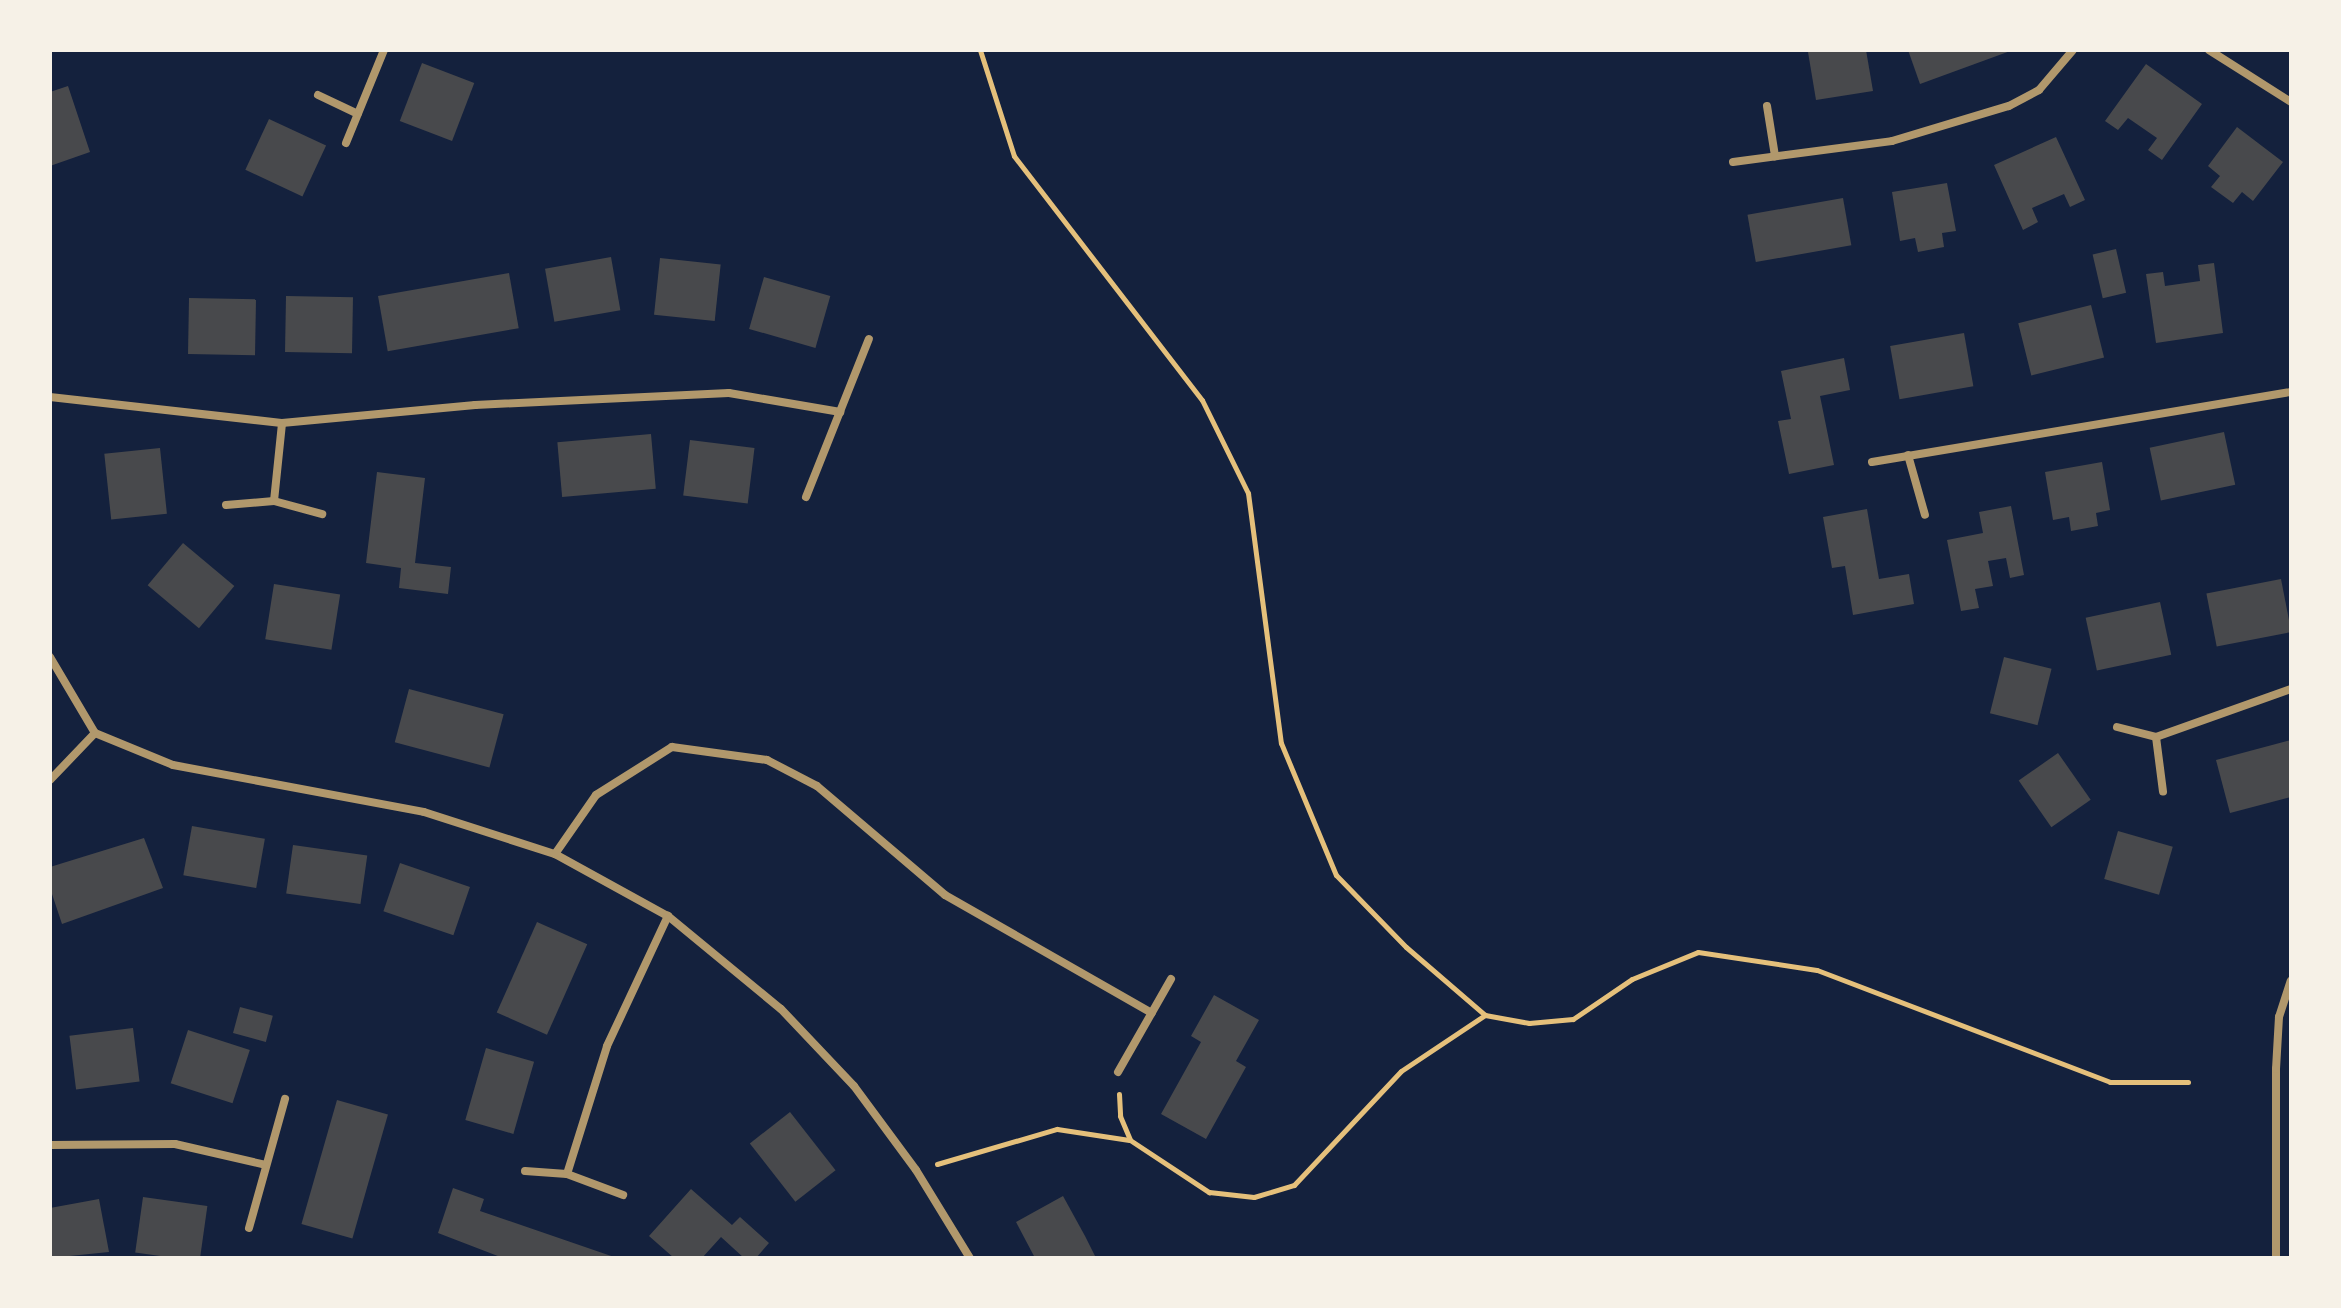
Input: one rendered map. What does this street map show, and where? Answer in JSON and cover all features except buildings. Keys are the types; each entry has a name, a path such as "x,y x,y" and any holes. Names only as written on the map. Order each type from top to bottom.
{"street":[{"path":"346,143 384,50"},
{"path":"1733,162 1892,141 2009,106 2039,90 2073,50"},
{"path":"2209,50 2291,102"},
{"path":"318,95 358,114"},
{"path":"1767,106 1775,156"},
{"path":"806,497 869,339"},
{"path":"1872,462 2291,392"},
{"path":"50,397 282,423 475,405 729,393 840,412"},
{"path":"274,501 282,423"},
{"path":"1908,455 1925,515"},
{"path":"226,505 274,501 322,514"},
{"path":"50,657 95,733 173,765 424,812 555,854 668,916 781,1009 854,1086 916,1170 970,1258"},
{"path":"2117,727 2156,737 2291,689"},
{"path":"50,780 95,733"},
{"path":"2156,737 2163,792"},
{"path":"555,854 596,795 672,747 767,760 817,786 945,895 1152,1013"},
{"path":"567,1174 607,1046 668,916"},
{"path":"1118,1072 1171,979"},
{"path":"2276,1258 2276,1069 2282,1004 2291,981"},
{"path":"249,1228 285,1099"},
{"path":"50,1145 175,1144 266,1165"},
{"path":"525,1171 567,1174 623,1195"}],"path":[{"path":"980,50 1014,156 1202,400 1248,493 1281,743 1336,875 1406,947 1485,1015 1529,1023 1573,1019 1632,979 1698,952 1817,970 2110,1082 2188,1082"},
{"path":"916,1170 1057,1129 1130,1140 1209,1192 1254,1197 1294,1185 1401,1071 1485,1015"},
{"path":"1118,1072 1120,1116 1130,1140"}]}
